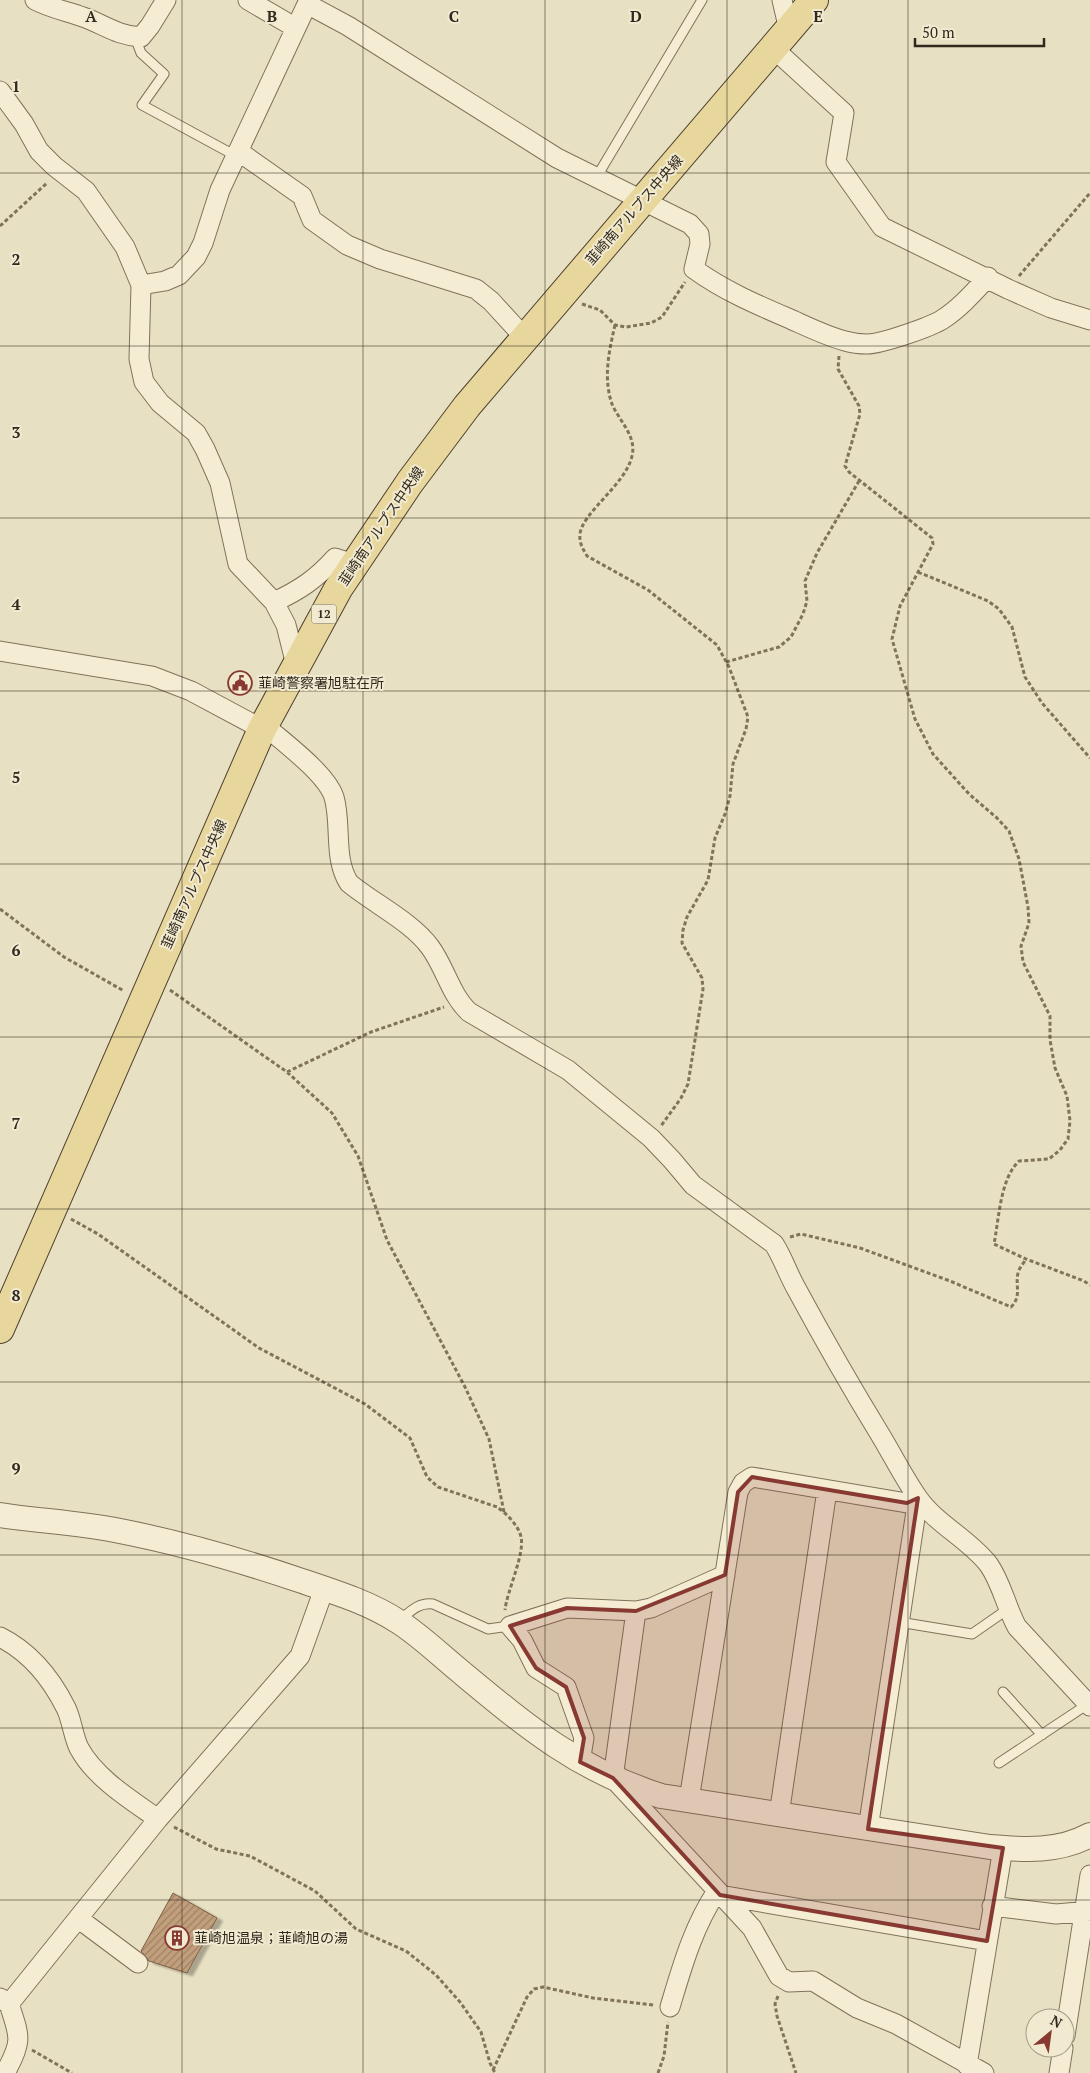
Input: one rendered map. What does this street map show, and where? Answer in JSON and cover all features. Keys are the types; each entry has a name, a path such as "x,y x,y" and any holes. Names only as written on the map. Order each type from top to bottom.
{"main road":[{"name":"韮崎南アルプス中央線","path":"0,1329 263,727 354,564 410,482 456,421 524,337 814,0"}],"street":[{"path":"34,0 48,7 83,17 116,33 135,37 141,37 166,0"},
{"path":"248,0 296,28"},
{"path":"782,0 781,39 844,113 836,162 882,227 988,277 1008,289 1051,308 1090,320"},
{"path":"141,285 165,281 179,275 196,257 203,244 220,190 308,2 557,158 690,224 699,234 700,244 694,269 716,285 746,300 839,338 869,344 926,327 943,320 961,305 988,277"},
{"path":"0,92 24,124 39,150 60,171 86,191 125,247 141,285 139,359 144,382 160,403 196,433 205,449 220,483 238,564 274,602 286,625 296,665"},
{"path":"237,153 302,196 312,220 347,245 380,259 476,289 491,301 524,337"},
{"path":"274,602 300,589 321,574 336,558 354,564"},
{"path":"0,651 152,676 191,691 263,727 303,759 324,781 333,796 341,872 348,884 420,935 431,948 459,1002 469,1012 568,1070 651,1138 693,1185 774,1244 781,1255 790,1278 839,1366 918,1498 936,1518 974,1550 989,1566 1000,1586 1017,1627 1089,1705"},
{"path":"689,1800 738,1492 743,1483 752,1477 906,1503 918,1498"},
{"path":"778,1815 826,1490"},
{"path":"868,1829 918,1498"},
{"path":"0,1515 119,1530 252,1564 372,1607 399,1622 523,1723 580,1762 613,1778 661,1796 868,1829 1003,1848 1052,1848 1078,1841 1090,1835"},
{"path":"580,1762 584,1738 566,1688 536,1668 522,1640 510,1626 567,1608 636,1611 651,1608 725,1575"},
{"path":"5,2073 17,2052 19,2042 4,2001 79,1919 158,1819 300,1656 324,1589"},
{"path":"613,1778 636,1611"},
{"path":"0,1637 11,1642 34,1660 52,1684 67,1709 79,1748 97,1770 117,1790 158,1819"},
{"path":"613,1778 752,1928 779,1976 790,1982 813,1981 857,2008 896,2024 984,2073"},
{"path":"967,2065 1003,1848"},
{"path":"1070,2008 1087,1912 1090,1876"},
{"path":"718,1893 987,1941"},
{"path":"670,2007 692,1938 705,1909 718,1893"},
{"path":"992,1906 1056,1914 1087,1912"},
{"path":"79,1919 138,1963"},
{"path":"1059,2073 1061,2058"}],"lane":[{"path":"596,178 702,0"},
{"path":"135,37 141,53 164,74 142,105 237,153"},
{"path":"399,1622 414,1608 426,1603 433,1604 488,1629 510,1626"},
{"path":"899,1622 972,1634 1008,1609"},
{"path":"1004,1692 1042,1735"},
{"path":"999,1763 1089,1705"}],"path":[{"path":"0,226 60,171"},
{"path":"1008,289 1090,193"},
{"path":"560,296 600,310 615,325 626,327 651,323 662,317 694,269"},
{"path":"615,325 608,357 607,381 612,404 633,443 632,456 626,470 608,496 583,525 580,535 581,547 587,556 648,590 717,645 726,662 748,717 746,729 733,764 730,796 715,838 708,880 687,916 683,930 682,943 702,978 703,989 688,1084 681,1098 651,1138"},
{"path":"839,338 838,369 859,406 860,414 845,466 859,481 932,538 933,544 900,606 892,639 904,684 915,719 932,754 969,794 998,818 1009,832 1019,859 1028,907 1029,923 1021,946 1023,962 1050,1016 1050,1040 1055,1068 1068,1104 1070,1121 1068,1138 1060,1150 1049,1159 1019,1161 1006,1178 994,1244 1090,1285"},
{"path":"726,662 779,647 791,637 803,614 807,601 805,581 817,553 859,481"},
{"path":"918,572 988,602 999,609 1012,627 1025,677 1042,703 1089,752 1090,758"},
{"path":"0,909 64,957 148,989 288,1072 332,1113 358,1156 387,1240 465,1387 489,1439 504,1512"},
{"path":"288,1072 371,1032 459,1002"},
{"path":"53,1209 98,1234 259,1348 365,1404 410,1438 427,1477 438,1488 497,1507 504,1512 521,1536 521,1548 504,1609 510,1626"},
{"path":"774,1244 801,1234 860,1248 950,1281 1011,1307 1016,1301 1019,1290 1018,1273 1026,1259"},
{"path":"158,1819 216,1849 250,1856 315,1891 356,1929 406,1951 436,1975 460,2002 481,2032 494,2071"},
{"path":"785,1979 775,2004 777,2016 796,2073"},
{"path":"494,2071 527,1997 534,1989 543,1987 593,1998 670,2007 664,2056 658,2073"},
{"path":"19,2042 72,2073"}],"highlighted area":[{"path":"752,1477 907,1503 918,1498 868,1829 1003,1848 987,1941 720,1895 613,1778 580,1762 584,1738 566,1687 536,1668 510,1626 567,1608 636,1611 725,1575 738,1492"}],"building":[{"name":"韮崎旭温泉；韮崎旭の湯","path":"173,1893 217,1918 187,1973 149,1961 141,1951"}],"place":[{"name":"韮崎警察署旭駐在所","path":"240,683"},
{"name":"韮崎旭温泉；韮崎旭の湯","path":"177,1938"}]}
